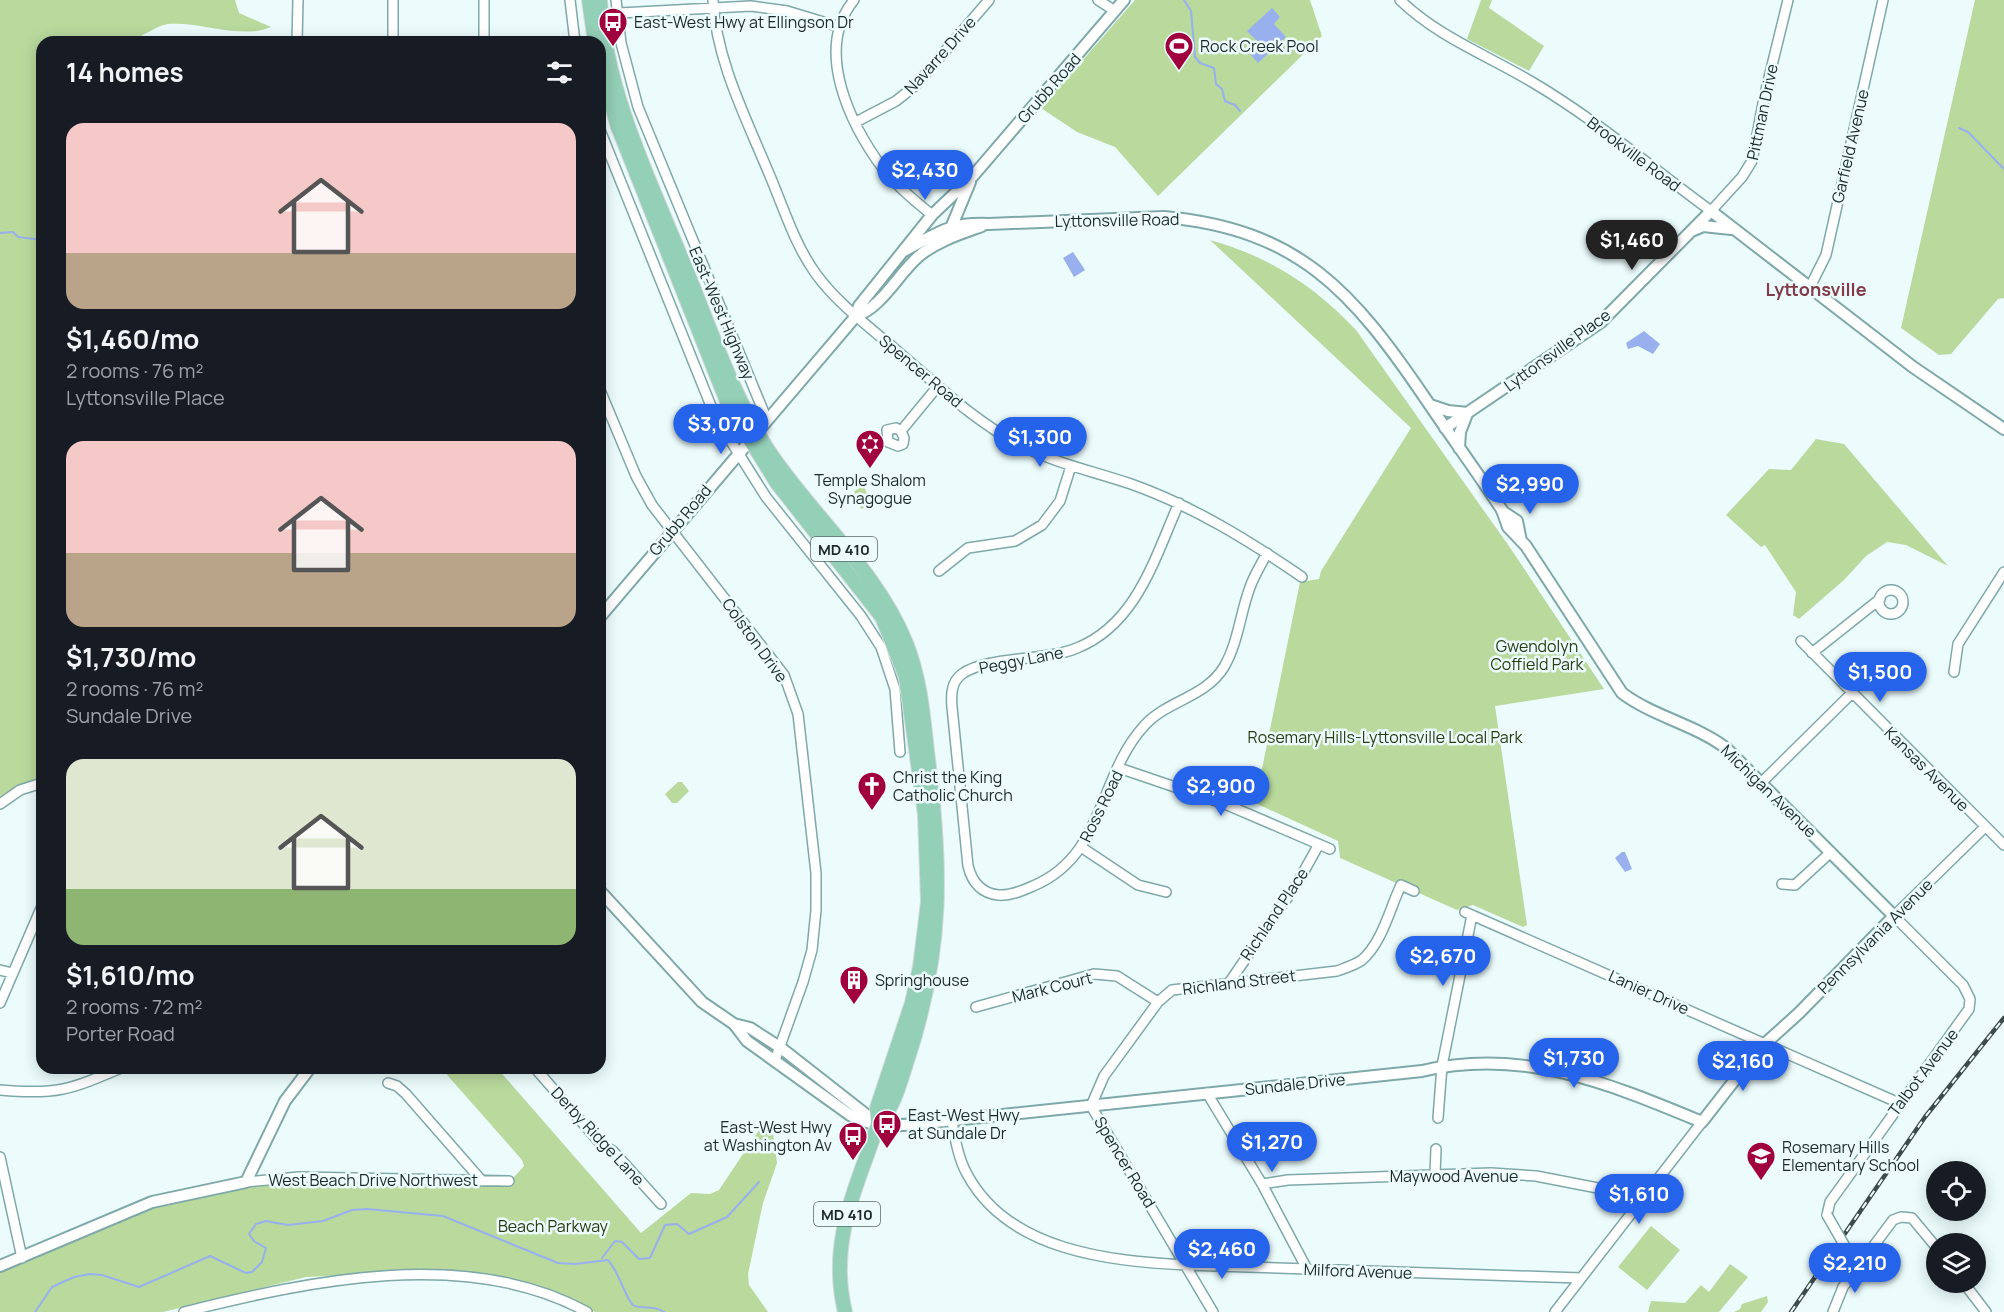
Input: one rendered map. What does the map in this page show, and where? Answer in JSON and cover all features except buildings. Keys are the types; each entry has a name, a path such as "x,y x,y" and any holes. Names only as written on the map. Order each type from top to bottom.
{"main road":[{"path":"589,0 594,36"},
{"name":"East-West Highway","path":"600,7 605,36"},
{"name":"East-West Highway","path":"606,40 613,79 636,144 753,436 784,471 887,606 905,641 916,672 937,837 939,883 937,928 930,977 917,1031 890,1112 878,1124"},
{"name":"East-West Highway","path":"606,84 618,127 712,369 797,510 882,617 899,653 911,706 927,844 925,936 912,1003 877,1108 878,1124 846,1219 838,1257 839,1286 845,1312"}],"street":[{"path":"297,36 298,0"},
{"path":"393,0 393,36"},
{"path":"484,0 484,36"},
{"path":"570,0 574,36"},
{"name":"East-West Highway","path":"616,0 621,43 638,107 766,420"},
{"path":"854,0 840,27 838,71 856,122 885,171 932,214"},
{"name":"Navarre Drive","path":"856,122 896,101 916,85 989,0"},
{"path":"1098,0 1115,11"},
{"name":"Grubb Road","path":"606,610 670,531 856,315 860,306 932,214 973,176 1124,0"},
{"name":"Brookville Road","path":"1400,0 1423,20 1464,47 1529,80 1569,106 1711,211 1912,367 2004,429"},
{"name":"Pittman Drive","path":"1711,211 1742,177 1752,161 1764,98 1788,0"},
{"name":"Garfield Avenue","path":"1809,289 1826,255 1883,0"},
{"path":"600,7 617,12 713,3 770,8 840,27"},
{"name":"Spencer Road","path":"713,3 732,83 790,223 817,275 856,315 938,386 1005,437 1071,466 1179,503 1267,553 1302,577"},
{"path":"606,145 715,416 766,497 861,615 873,635 895,689 900,752"},
{"name":"Grubb Road","path":"856,315 869,312 921,255 947,239 973,176"},
{"name":"Lyttonsville Place","path":"1445,428 1583,335 1619,305 1711,211"},
{"name":"Lyttonsville Road","path":"904,251 952,225 1164,217 1189,219 1237,230 1281,248 1333,282 1384,338 1445,428"},
{"name":"Lyttonsville Road","path":"947,239 988,224"},
{"path":"1690,232 1703,226 1734,229"},
{"path":"901,431 938,386"},
{"name":"Colston Drive","path":"606,404 636,476 670,531 778,668 791,691 798,714 816,873 816,910 812,950 781,1048 775,1060"},
{"path":"1430,405 1448,411 1468,413 1460,432 1459,448"},
{"name":"Michigan Avenue","path":"1445,428 1502,510 1517,521 1521,541 1622,693 1643,708 1709,735 1762,782 1963,985 1970,999"},
{"path":"939,570 968,549 1015,541 1029,535 1042,525 1060,501 1071,466"},
{"name":"Peggy Lane","path":"952,707 951,692 962,674 977,667 1076,649 1105,632 1127,611 1144,582 1179,503"},
{"name":"Ross Road","path":"952,707 968,866 980,888 991,894 1003,895 1025,889 1066,866 1081,847 1097,820 1129,746 1145,724 1163,711 1202,690 1223,668 1234,647 1249,588 1267,553"},
{"path":"1954,672 1958,644 2004,572"},
{"path":"1812,653 1880,599"},
{"name":"Kansas Avenue","path":"1801,641 1851,694 2004,845"},
{"path":"1762,782 1851,694"},
{"path":"897,708 911,706"},
{"path":"1119,768 1226,804 1330,849"},
{"path":"0,804 20,790 36,785"},
{"name":"Pennsylvania Avenue","path":"1702,1122 1765,1043 1985,827"},
{"name":"Richland Place","path":"1229,983 1298,882 1319,844"},
{"path":"1081,847 1138,885 1166,892"},
{"path":"1782,884 1795,885 1831,852"},
{"name":"Richland Street","path":"1091,1106 1104,1076 1158,1002 1172,990 1337,971 1361,961 1377,939 1401,885 1414,891"},
{"path":"606,898 702,1002 734,1024 750,1028 781,1048 878,1124"},
{"name":"Lanier Drive","path":"1442,1066 1468,914 1899,1103"},
{"path":"0,1003 36,920"},
{"path":"0,970 12,974"},
{"name":"Mark Court","path":"976,1007 1094,974 1117,976 1158,1002"},
{"name":"Talbot Avenue","path":"1856,1265 1827,1215 1830,1202 1899,1103 1967,1013 1970,999"},
{"name":"Sundale Drive","path":"734,1024 747,1041 850,1115 859,1121 878,1124 897,1125 952,1120 1422,1071 1442,1066 1504,1063 1557,1069 1609,1084 1702,1122"},
{"path":"1438,1118 1442,1066"},
{"path":"0,1090 26,1093 52,1092 95,1074"},
{"path":"246,1182 285,1101 305,1074"},
{"name":"Derby Ridge Lane","path":"540,1074 600,1143 613,1151 661,1204"},
{"path":"387,1083 397,1086 406,1094 482,1181"},
{"path":"1207,1093 1262,1184 1307,1269"},
{"name":"Spencer Road","path":"1091,1106 1213,1312"},
{"name":"Milford Avenue","path":"952,1120 958,1150 966,1173 982,1196 1016,1224 1052,1243 1089,1255 1134,1262 1186,1265 1581,1278"},
{"path":"1555,1312 1702,1122"},
{"path":"1436,1149 1436,1174"},
{"path":"0,1157 22,1258"},
{"name":"Maywood Avenue","path":"1262,1184 1491,1173 1536,1176 1644,1197"},
{"name":"West Beach Drive Northwest","path":"0,1266 142,1205 195,1191 246,1182 299,1177 509,1181"},
{"path":"1833,1312 1843,1287 1856,1265 1893,1220 1901,1216 1912,1218 1926,1235"},
{"path":"184,1312 208,1309 303,1286 360,1278 419,1276 478,1278 506,1283 552,1296 584,1311"},
{"path":"1972,1293 1986,1312"}],"green space":[{"path":"0,0 235,0 239,13 271,27 247,32 168,24 142,36 36,36 36,781 23,784 0,798"},
{"name":"Rock Creek Pool","path":"1135,0 1310,0 1322,36 1158,196 1115,147 1077,132 1041,108"},
{"path":"1481,0 1492,0 1489,8 1544,46 1529,71 1467,39"},
{"path":"1975,0 2004,0 2004,298 1998,299 1951,354 1939,355 1901,328"},
{"name":"Rosemary Hills-Lyttonsville Local Park","path":"1210,240 1252,255 1289,274 1324,300 1356,330 1511,549 1604,689 1495,706 1527,925 1523,927 1473,905 1457,910 1340,858 1338,841 1255,803 1300,582 1319,579 1321,571 1411,428"},
{"path":"1816,439 1844,444 1948,566 1906,545 1887,542 1866,556 1844,580 1799,619 1793,615 1796,592 1765,545 1761,547 1726,515 1769,469 1791,470"},
{"path":"864,486 871,505 861,509 854,491"},
{"path":"678,782 682,782 689,791 677,803 672,803 665,794"},
{"name":"Beach Parkway","path":"446,1074 502,1074 641,1233 691,1193 710,1194 719,1190 765,1121 773,1133 777,1163 763,1203 748,1274 749,1285 768,1312 595,1312 542,1287 480,1273 450,1270 306,1277 163,1312 0,1312 0,1272 146,1209 243,1186 506,1186 524,1166 522,1160"},
{"path":"1651,1226 1680,1250 1647,1290 1618,1267"},
{"path":"1730,1264 1748,1277 1719,1312 1648,1312 1651,1301 1685,1303 1701,1285 1709,1292"},
{"path":"1767,1296 1768,1302 1761,1312 1734,1312 1740,1309 1742,1304"}],"water":[{"path":"1272,8 1280,17 1274,24 1286,37 1258,63 1249,53 1259,43 1247,31"},
{"path":"1073,252 1085,270 1074,277 1063,258"},
{"path":"1644,331 1660,344 1653,354 1638,346 1628,349 1626,343"},
{"path":"1625,852 1632,869 1625,872 1615,858"}],"waterway":[{"path":"1184,0 1191,11 1195,57 1200,63 1214,68 1216,84 1222,89 1225,101 1235,105 1240,111"},
{"path":"1959,128 1968,132 2004,169"},
{"path":"0,233 13,232 18,237 36,239"},
{"path":"602,1258 615,1241 622,1242 639,1259 650,1258 665,1225 677,1224 689,1234 727,1217 759,1182"},
{"path":"35,1312 52,1287 74,1277 90,1274 102,1275 139,1287 210,1256 246,1273 252,1272 262,1262 266,1248 254,1241 249,1234 256,1224 266,1221 288,1225 323,1221 352,1210 367,1209 443,1216 558,1263 575,1264 608,1260 633,1305 655,1308 664,1312"}],"railway":[{"path":"1791,1312 1925,1117 2004,1018"}],"place":[{"name":"East-West Hwy at Ellingson Dr","path":"613,48"},
{"name":"Rock Creek Pool","path":"1179,72"},
{"name":"Temple Shalom Synagogue","path":"870,470"},
{"name":"Christ the King Catholic Church","path":"872,812"},
{"name":"Springhouse","path":"854,1006"},
{"name":"East-West Hwy at Sundale Dr","path":"887,1150"},
{"name":"East-West Hwy at Washington Av","path":"853,1162"},
{"name":"Rosemary Hills Elementary School","path":"1761,1182"}],"district":[{"name":"Lyttonsville","path":"1816,289"}],"park label":[{"name":"Gwendolyn Coffield Park","path":"1537,655"}]}
